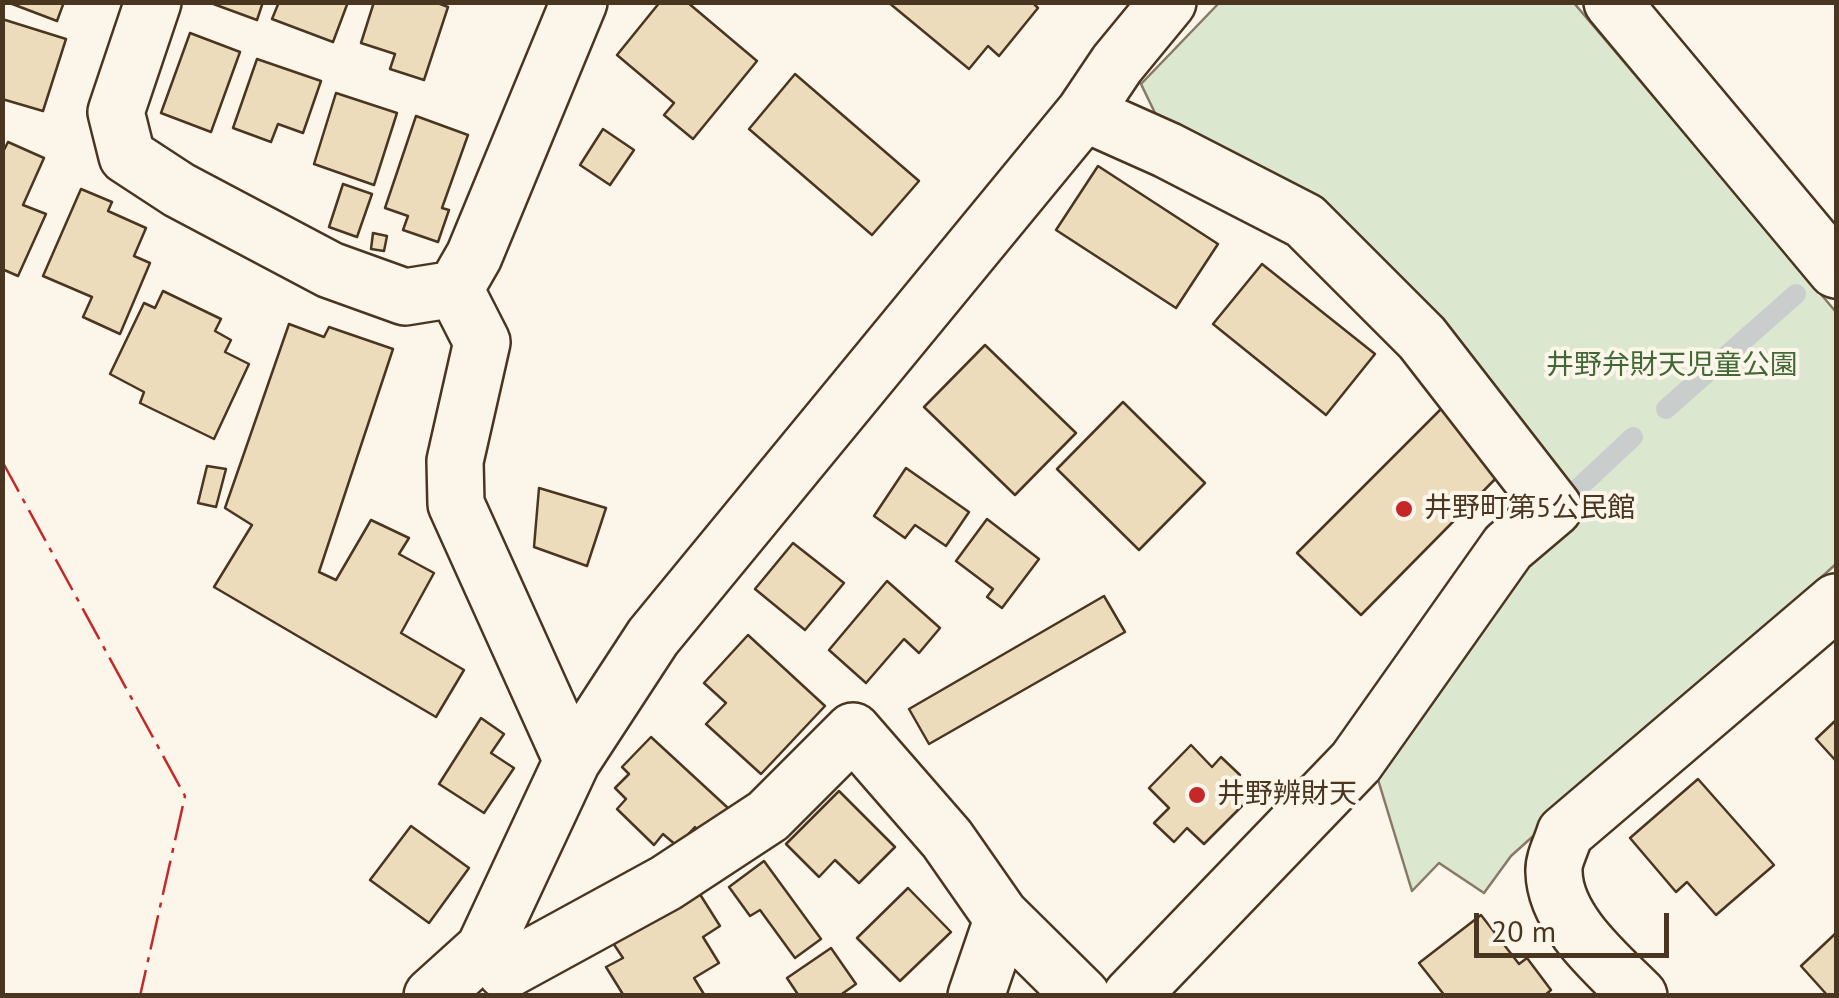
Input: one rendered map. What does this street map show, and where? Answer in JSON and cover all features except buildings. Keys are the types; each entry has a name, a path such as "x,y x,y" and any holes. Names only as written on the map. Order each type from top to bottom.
{"street":[{"path":"153,2 116,112 128,156 179,190 330,270 405,297 455,288 474,256 579,2"},
{"path":"504,972 572,762 653,637 1084,113 1168,2"},
{"path":"1612,2 1836,270"},
{"path":"1084,113 1305,220 1422,338 1554,508 1508,547 1356,762 1131,996"},
{"path":"455,288 482,342 455,460 456,504 572,762"},
{"path":"1613,988 1564,909 1553,870 1565,833 1836,602"},
{"path":"432,996 504,972 666,882 768,816 853,731 947,839 1000,915 1082,996"},
{"path":"976,996 1002,920 1000,915"}],"green space":[{"name":"井野弁財天児童公園","path":"1219,3 1574,3 1836,312 1836,564 1511,856 1484,893 1439,863 1412,891 1376,773 1527,562 1578,513 1447,328 1322,200 1155,113 1141,84"}],"waterway":[{"path":"1666,409 1796,294"},
{"path":"1572,494 1633,437"}],"power":[{"path":"2,461 185,796 140,996"}],"place":[{"name":"井野町第5公民館","path":"1404,509"},
{"name":"井野辨財天","path":"1197,795"}]}
